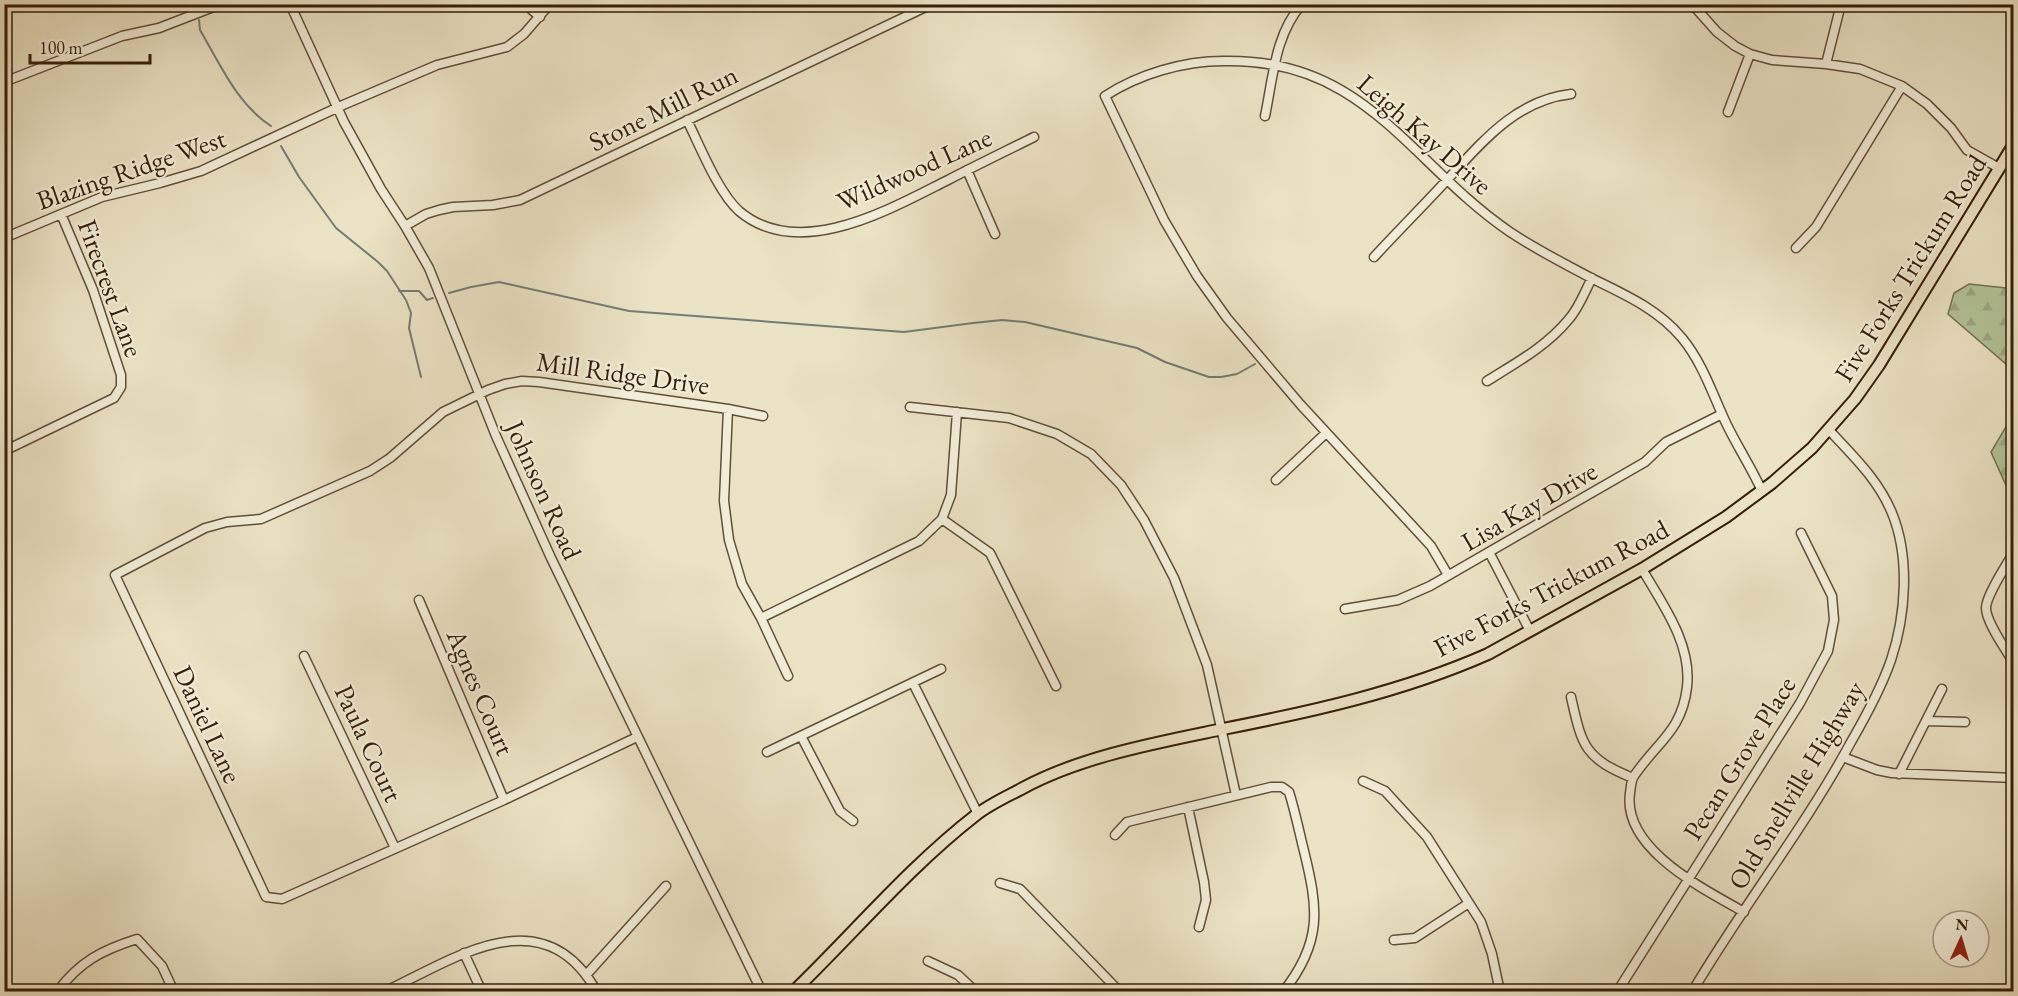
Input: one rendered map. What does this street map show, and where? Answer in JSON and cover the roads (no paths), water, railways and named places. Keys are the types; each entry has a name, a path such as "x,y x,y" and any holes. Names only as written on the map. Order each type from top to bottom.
{"main road":[{"name":"Five Forks Trickum Road","path":"793,992 929,856 978,814 1025,786 1054,773 1155,743 1385,693 1421,681 1488,654 1642,570 1726,517 1787,471 1829,430 1855,399 1879,365 2013,144"}],"street":[{"path":"4,82 122,36 159,28 221,4"},
{"name":"Johnson Road","path":"290,4 337,108 431,274 496,436 551,558 762,992"},
{"path":"525,4 540,17"},
{"name":"Blazing Ridge West","path":"4,238 111,194 201,171 437,65 484,55 507,47 524,34 550,4"},
{"name":"Stone Mill Run","path":"405,226 426,214 446,208 493,205 520,200 932,4"},
{"path":"1265,116 1275,64 1287,23 1302,4"},
{"path":"1692,4 1717,32 1750,54 1772,60 1860,69 1902,86 1927,104 1951,128 1967,150 1999,168"},
{"path":"1826,64 1841,4"},
{"path":"1728,112 1750,54"},
{"name":"Leigh Kay Drive","path":"1448,576 1431,546 1326,433 1234,326 1197,276 1164,220 1105,96 1117,88 1161,71 1192,63 1234,60 1275,64 1322,79 1362,102 1509,231 1548,256 1648,307 1676,331 1688,345 1762,491"},
{"path":"1796,248 1816,227 1902,86"},
{"path":"1374,256 1494,129 1518,111 1549,98 1571,94"},
{"name":"Wildwood Lane","path":"687,120 726,197 754,221 768,228 784,231 818,231 844,226 877,215 1034,137"},
{"path":"967,170 995,234"},
{"name":"Firecrest Lane","path":"4,451 114,398 122,387 121,375 93,290 61,214"},
{"path":"1487,381 1543,345 1558,332 1571,317 1592,278"},
{"name":"Mill Ridge Drive","path":"480,395 505,384 522,381 728,409 763,416"},
{"name":"Daniel Lane","path":"480,395 443,412 390,458 370,471 261,519 227,522 206,528 115,575 266,897 282,899 504,800 637,736"},
{"path":"910,407 1009,418 1057,434 1090,454 1121,485 1174,578 1207,665 1236,795"},
{"path":"728,409 723,501 729,540 742,584 788,676"},
{"path":"761,618 919,541 942,519 951,495 957,412"},
{"name":"Lisa Kay Drive","path":"1346,609 1398,600 1448,576 1645,462 1666,442 1722,414"},
{"name":"Old Snellville Highway","path":"1692,992 1843,757 1874,701 1891,660 1899,627 1903,567 1900,540 1883,494 1860,462 1829,430"},
{"path":"1276,480 1326,433"},
{"path":"942,519 990,553 1056,686"},
{"name":"Pecan Grove Place","path":"1617,992 1800,703 1828,651 1834,620 1832,596 1801,533"},
{"path":"1489,552 1530,631"},
{"path":"2013,552 1986,606 1989,618 2013,663"},
{"path":"1642,570 1677,631 1685,653 1687,685 1682,712 1669,735 1633,778 1629,801 1634,823 1653,850 1688,880 1744,912"},
{"name":"Agnes Court","path":"419,600 504,800"},
{"name":"Paula Court","path":"304,656 395,848"},
{"path":"767,752 941,669"},
{"path":"913,683 978,814"},
{"path":"1899,774 1942,689"},
{"path":"1571,697 1580,737 1592,756 1611,769 1633,778"},
{"path":"1926,720 1965,722"},
{"path":"801,736 840,810 853,821"},
{"path":"1843,757 1877,770 1899,774 2013,778"},
{"path":"1363,781 1385,791 1427,837 1481,922 1492,954 1500,992"},
{"path":"1115,834 1127,822 1236,795 1271,787 1282,787 1288,792 1313,889 1316,919 1311,944 1283,992"},
{"path":"1188,807 1206,900 1199,927"},
{"path":"1000,883 1020,890 1120,992"},
{"path":"587,974 666,886"},
{"path":"1394,940 1415,938 1469,903"},
{"path":"57,992 69,975 106,949 136,939 162,966 174,992"},
{"path":"384,992 464,953 496,942 532,940 548,944 573,959 587,974 597,992"},
{"path":"464,953 482,992"},
{"path":"928,961 958,975 976,992"}],"waterway":[{"path":"199,20 200,30 230,82 248,106 271,126"},
{"path":"281,146 299,177 336,228 387,271 406,300 411,313 409,328 421,377"},
{"path":"449,293 499,282 629,311 904,332 1002,320 1025,322 1137,348 1165,362 1209,377 1237,374 1255,364"},
{"path":"399,291 419,291 427,300 433,298"}]}
